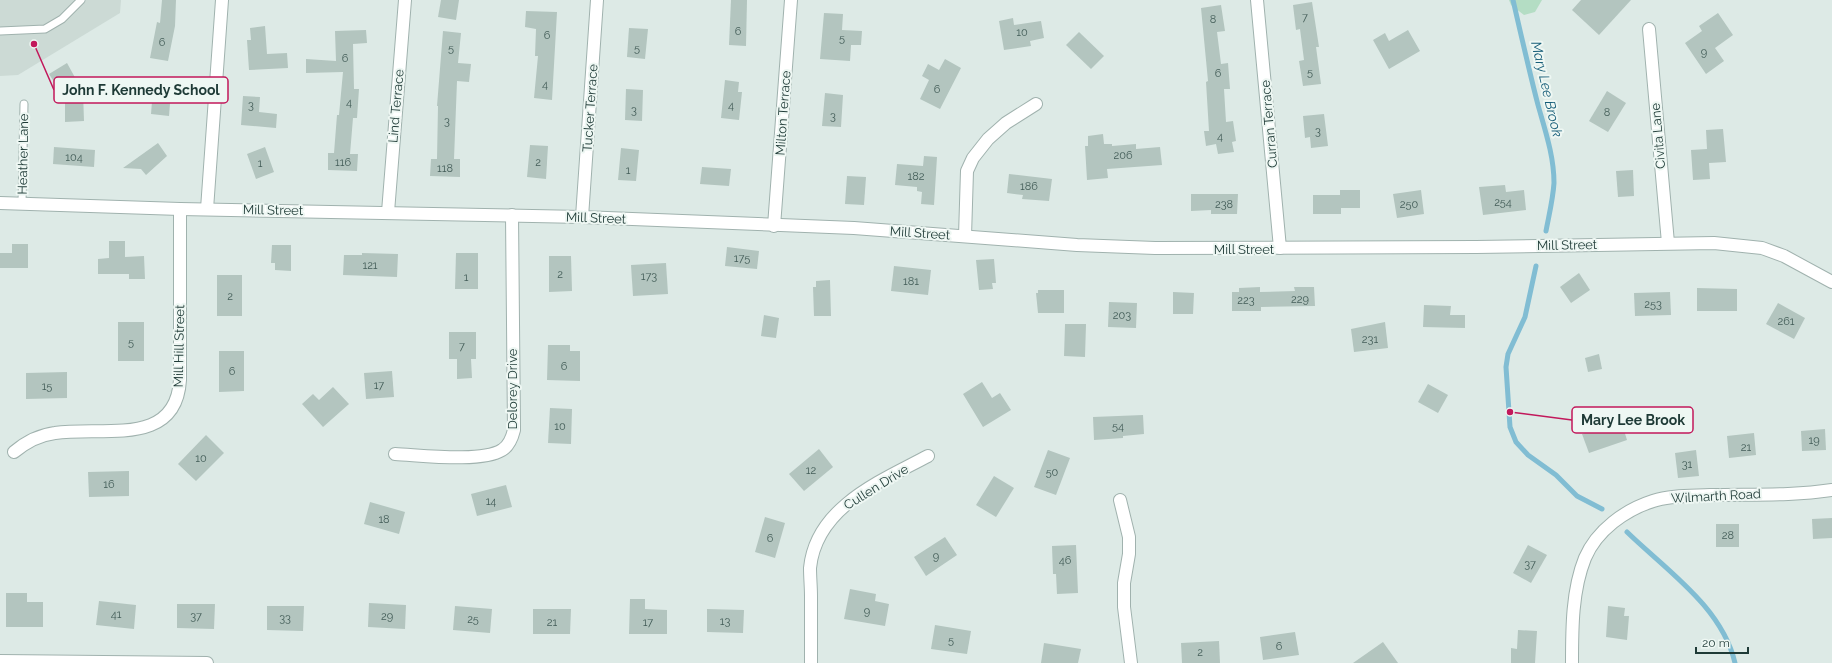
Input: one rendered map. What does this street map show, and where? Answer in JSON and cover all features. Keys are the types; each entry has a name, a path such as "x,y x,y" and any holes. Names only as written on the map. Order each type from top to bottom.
{"street":[{"path":"207,209 222,0"},
{"name":"Lind Terrace","path":"388,212 405,0"},
{"name":"Tucker Terrace","path":"582,217 597,0"},
{"name":"Milton Terrace","path":"774,226 791,0"},
{"name":"Curran Terrace","path":"1257,0 1280,248"},
{"name":"Civita Lane","path":"1649,29 1668,243"},
{"path":"965,236 967,171 973,158 988,138 1006,123 1036,104"},
{"name":"Mill Street","path":"0,203 180,209 582,217 774,226 854,228 1077,245 1155,248 1476,247 1668,243 1740,244 1762,248 1784,256 1832,282"},
{"name":"Mill Hill Street","path":"14,452 36,438 55,433 134,429 152,426 165,417 170,411 178,397 180,380 180,209"},
{"name":"Delorey Drive","path":"395,454 483,456 501,451 508,446 512,438 514,430 512,215"},
{"name":"Cullen Drive","path":"811,663 810,567 818,540 833,516 851,500 928,456"},
{"name":"Wilmarth Road","path":"1572,663 1577,587 1585,558 1596,538 1609,525 1629,512 1653,501 1683,496 1773,494 1832,490"},
{"path":"1120,500 1129,537 1129,554 1124,583 1124,601 1131,663"},
{"path":"0,661 207,663"}],"lane":[{"path":"0,31 45,30 62,19 81,0"},
{"name":"Heather Lane","path":"22,203 24,104"}],"shaded area":[{"path":"0,0 121,0 120,13 18,75 0,76"}],"green space":[{"path":"1509,0 1542,0 1535,12 1524,15 1511,5"}],"building":[{"path":"162,0 176,0 175,26 168,61 150,58 157,22 160,23"},
{"path":"441,0 459,0 456,20 438,17"},
{"path":"731,0 747,0 746,46 729,45"},
{"path":"1581,0 1631,0 1599,35 1572,10"},
{"path":"1312,2 1319,47 1316,47 1321,84 1303,86 1299,61 1304,60 1300,29 1296,30 1293,5"},
{"path":"1221,5 1225,31 1217,32 1221,64 1228,63 1230,89 1224,89 1226,122 1233,121 1236,141 1232,142 1234,152 1218,154 1216,144 1206,146 1204,131 1209,131 1206,82 1208,81 1201,8"},
{"path":"526,11 557,12 552,100 534,98 538,56 535,56 536,29 525,27"},
{"path":"824,13 843,14 842,30 862,31 861,45 851,45 850,61 820,59"},
{"path":"1718,13 1733,35 1715,48 1724,61 1706,74 1685,43 1702,31 1699,26"},
{"path":"1013,18 1014,25 1041,21 1044,38 1030,41 1031,46 1004,50 999,21"},
{"path":"265,26 267,54 287,53 288,68 249,70 247,40 251,40 250,28"},
{"path":"629,28 648,29 645,59 627,57"},
{"path":"366,30 367,43 353,44 354,89 359,89 357,118 353,118 350,154 358,154 357,171 328,170 328,153 334,153 337,115 339,115 343,72 306,73 306,59 336,61 335,31"},
{"path":"1408,30 1420,51 1389,69 1373,40 1385,33 1389,41"},
{"path":"443,31 461,33 458,63 471,64 469,82 457,81 454,159 460,159 460,177 430,176 431,159 437,159 437,106"},
{"path":"1079,32 1104,56 1091,69 1066,45"},
{"path":"945,59 961,68 940,109 920,99 929,80 922,76 928,64 939,70"},
{"path":"67,63 83,92 84,121 65,122 65,99 49,74"},
{"path":"725,80 739,82 738,92 742,92 739,120 721,118"},
{"path":"153,89 171,91 169,116 151,114"},
{"path":"626,89 643,90 642,121 625,120"},
{"path":"1607,91 1626,103 1608,132 1589,121"},
{"path":"825,93 843,95 841,127 822,126"},
{"path":"243,96 260,97 259,112 277,114 276,128 241,125"},
{"path":"1324,114 1328,146 1311,148 1310,137 1305,138 1303,116"},
{"path":"1723,129 1726,162 1709,163 1710,179 1693,180 1691,150 1707,149 1706,130"},
{"path":"1103,134 1104,144 1112,144 1112,146 1136,144 1136,149 1160,147 1162,165 1107,169 1108,178 1087,180 1085,146 1088,146 1088,136"},
{"path":"158,143 167,156 146,175 141,169 123,168"},
{"path":"530,145 548,146 546,179 527,177"},
{"path":"54,147 95,150 94,167 53,164"},
{"path":"265,147 274,172 256,179 247,154"},
{"path":"621,148 639,150 636,181 618,180"},
{"path":"924,156 937,157 934,205 921,204 922,192 917,191 917,187 895,185 897,164 923,166"},
{"path":"702,167 731,169 729,186 700,184"},
{"path":"1633,170 1634,196 1618,197 1616,171"},
{"path":"1009,174 1052,179 1049,201 1022,199 1023,195 1007,193"},
{"path":"847,176 866,177 864,205 845,204"},
{"path":"1505,185 1506,192 1524,190 1526,210 1483,215 1479,187"},
{"path":"1340,190 1360,190 1360,208 1341,208 1341,214 1313,214 1313,195 1340,195"},
{"path":"1421,190 1424,214 1397,218 1393,194"},
{"path":"1191,194 1238,194 1237,214 1211,214 1211,210 1191,211"},
{"path":"109,241 125,241 125,257 144,256 145,279 129,279 129,274 98,274 98,259 109,258"},
{"path":"12,244 28,244 28,268 0,268 0,253 12,253"},
{"path":"272,245 291,245 291,271 275,270 275,263 271,263"},
{"path":"727,247 759,251 757,269 725,266"},
{"path":"362,253 398,254 397,277 343,275 344,255 362,255"},
{"path":"456,253 478,253 478,289 455,289"},
{"path":"549,256 571,256 572,291 549,292"},
{"path":"994,259 996,283 992,283 993,289 979,290 976,260"},
{"path":"666,263 668,294 633,296 631,265"},
{"path":"894,266 931,270 928,295 891,291"},
{"path":"1579,273 1590,290 1571,303 1560,287"},
{"path":"217,275 242,275 242,316 217,316"},
{"path":"830,280 831,316 814,316 813,287 816,287 816,281"},
{"path":"1260,287 1260,292 1295,291 1294,287 1314,287 1315,306 1261,307 1261,311 1232,311 1232,292 1239,292 1239,288"},
{"path":"1697,288 1737,289 1737,311 1697,311"},
{"path":"1038,290 1064,290 1064,313 1038,313 1036,293 1038,293"},
{"path":"1173,292 1194,293 1193,314 1173,314"},
{"path":"1670,292 1671,315 1635,316 1634,293"},
{"path":"1109,302 1137,303 1136,328 1108,327"},
{"path":"1778,303 1805,318 1794,339 1766,324"},
{"path":"1424,305 1451,306 1450,315 1465,315 1465,328 1423,327"},
{"path":"764,315 779,318 776,338 761,336"},
{"path":"118,322 144,322 144,361 118,361"},
{"path":"1385,322 1388,348 1354,352 1351,329"},
{"path":"1065,324 1086,324 1085,357 1064,356"},
{"path":"449,332 476,332 476,359 471,359 472,378 457,379 457,359 449,359"},
{"path":"548,345 570,345 570,351 580,351 580,381 547,380"},
{"path":"219,351 244,351 244,391 219,392"},
{"path":"1599,354 1602,369 1588,372 1585,358"},
{"path":"392,371 394,397 366,399 364,373"},
{"path":"67,372 67,398 26,399 26,373"},
{"path":"982,382 992,398 1000,393 1011,410 983,427 963,394"},
{"path":"1428,384 1448,395 1438,413 1418,402"},
{"path":"333,387 349,404 323,427 302,404 313,394 319,400"},
{"path":"550,408 572,409 571,444 548,443"},
{"path":"1143,415 1144,434 1123,436 1123,438 1094,440 1093,417"},
{"path":"1621,421 1627,440 1589,453 1582,434"},
{"path":"1825,429 1826,450 1802,451 1801,431"},
{"path":"1754,433 1756,455 1729,458 1727,436"},
{"path":"206,435 224,453 196,481 178,464"},
{"path":"819,449 833,467 804,491 789,474"},
{"path":"1048,450 1070,458 1056,495 1034,487"},
{"path":"1696,450 1699,476 1678,478 1675,453"},
{"path":"129,471 129,496 89,497 88,472"},
{"path":"994,476 1014,488 996,517 976,505"},
{"path":"506,485 512,507 477,516 471,494"},
{"path":"370,502 405,512 399,534 364,524"},
{"path":"765,517 785,523 775,558 755,552"},
{"path":"1832,518 1832,538 1813,539 1812,519"},
{"path":"1716,524 1739,524 1739,547 1716,547"},
{"path":"945,537 957,555 926,576 914,557"},
{"path":"1076,545 1078,593 1057,594 1056,574 1053,574 1052,546"},
{"path":"1528,545 1547,555 1531,583 1513,573"},
{"path":"850,589 876,594 875,601 889,604 885,626 844,619"},
{"path":"6,593 27,593 27,602 43,602 43,627 6,627"},
{"path":"630,599 645,599 645,609 667,610 667,634 629,634"},
{"path":"99,601 136,605 134,629 96,625"},
{"path":"369,603 406,605 405,629 368,627"},
{"path":"177,604 215,604 214,629 177,628"},
{"path":"267,606 304,606 303,631 267,630"},
{"path":"455,606 492,609 490,633 453,630"},
{"path":"1608,606 1625,608 1624,616 1629,616 1627,640 1606,637"},
{"path":"533,609 571,609 570,634 533,634"},
{"path":"707,609 744,610 743,633 707,632"},
{"path":"935,625 971,631 967,654 931,649"},
{"path":"1518,630 1537,631 1535,663 1511,663 1511,648 1517,649"},
{"path":"1295,632 1299,655 1263,660 1260,637"},
{"path":"1219,641 1220,663 1182,663 1181,643"},
{"path":"1383,642 1398,663 1353,663"},
{"path":"1044,643 1081,649 1078,663 1041,663"}],"waterway":[{"name":"Mary Lee Brook","path":"1513,0 1549,143 1554,173 1552,201 1546,231"},
{"name":"Mary Lee Brook","path":"1536,266 1525,317 1508,354 1506,367 1510,427 1516,442 1528,455 1556,475 1577,496 1602,509"},
{"name":"Mary Lee Brook","path":"1627,532 1675,575 1705,607 1718,624 1728,643 1735,663"}],"place":[{"name":"John F. Kennedy School","path":"34,44"},
{"name":"Mary Lee Brook","path":"1510,412"}]}
